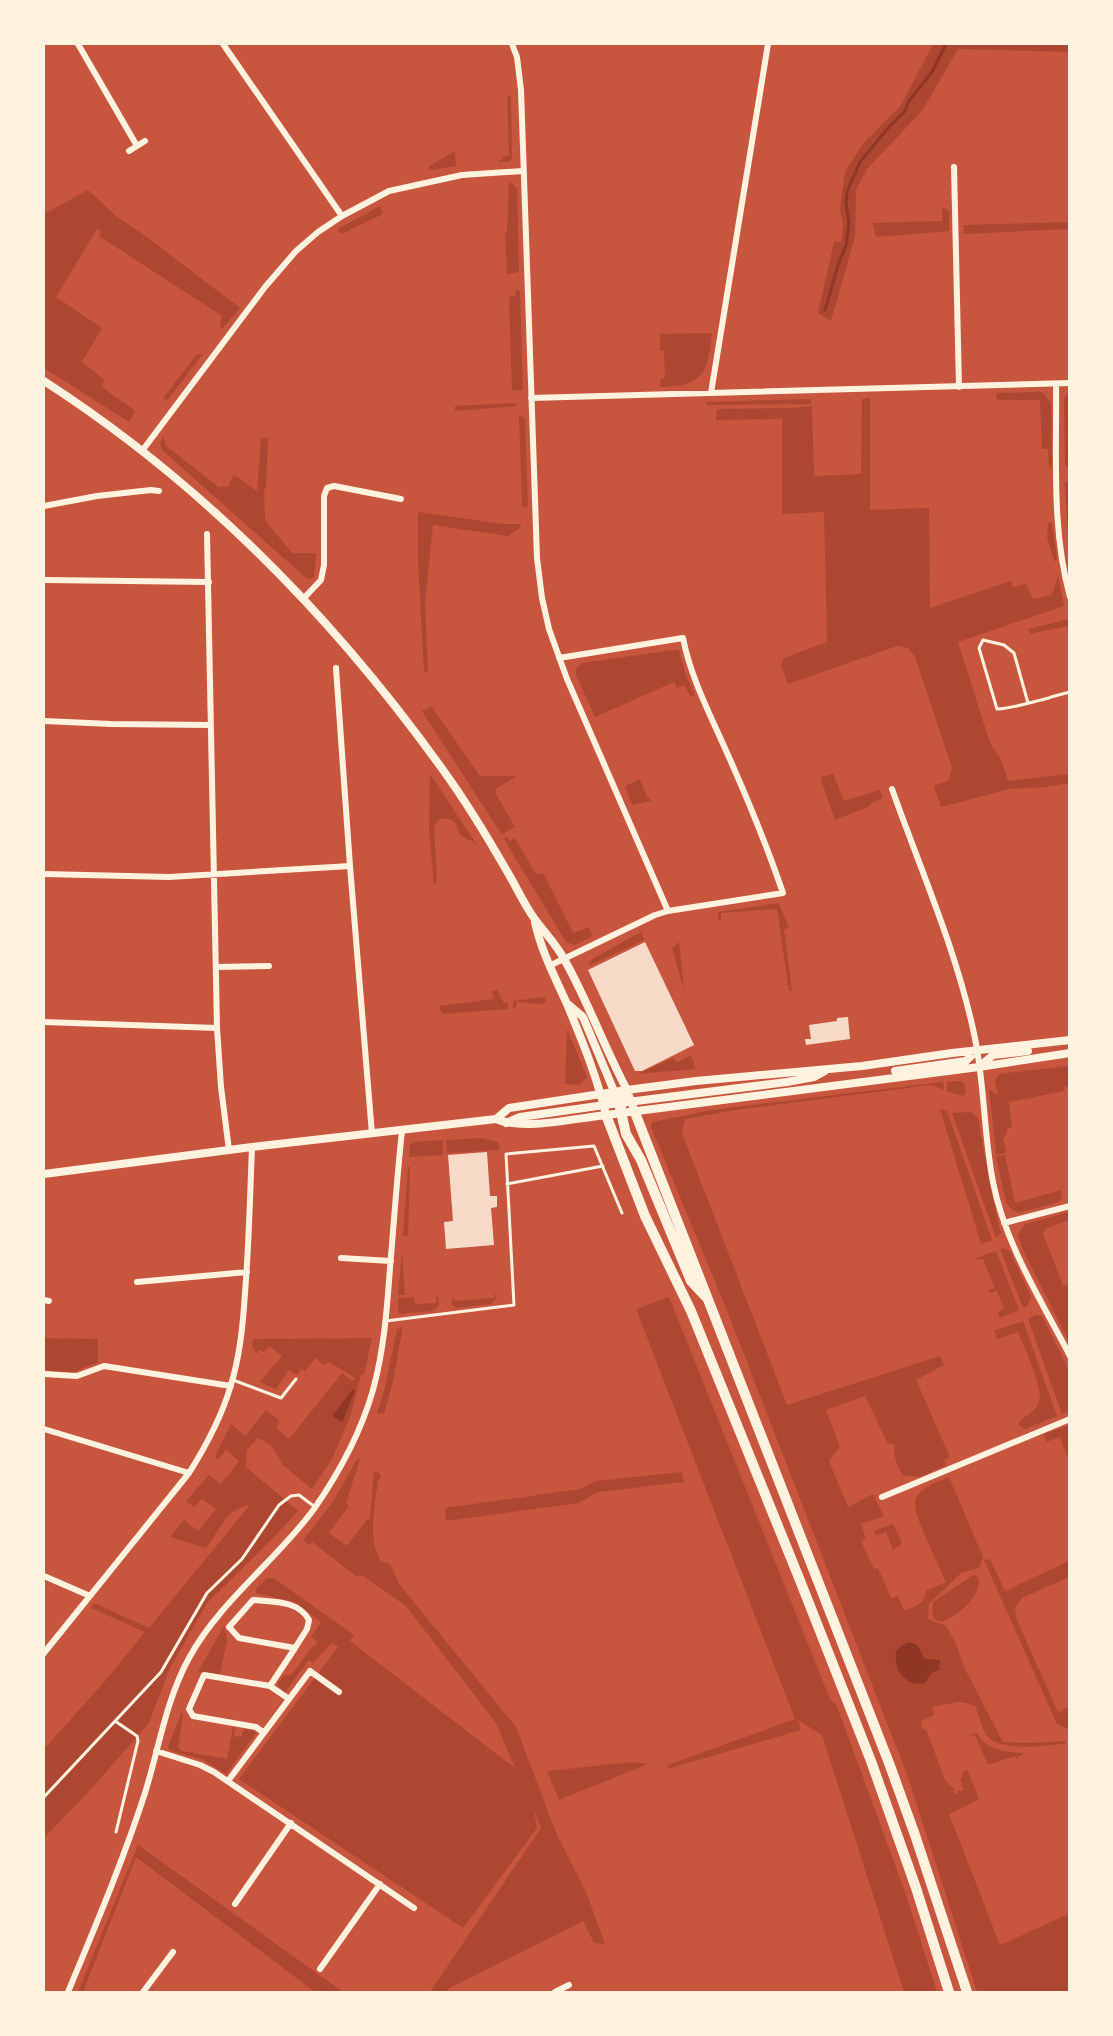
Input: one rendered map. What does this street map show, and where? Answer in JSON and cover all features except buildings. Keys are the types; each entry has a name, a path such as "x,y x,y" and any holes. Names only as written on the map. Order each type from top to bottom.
{"highway":[{"path":"710,1302 691,1281 641,1161 627,1134 618,1102 604,1104 645,1216 700,1332 874,1771 916,1888 949,1992"},
{"path":"633,1106 897,1784 967,1992"}],"main road":[{"path":"44,381 142,451 244,537 304,598 366,668 444,771 486,836 534,918 564,959 633,1106"},
{"path":"534,918 549,966 567,1003 604,1104 618,1102 633,1106 855,1082 1070,1053"},
{"path":"567,1003 583,1017 618,1102"},
{"path":"627,1090 1070,1042"},
{"path":"979,1067 993,1055 1070,1042"},
{"path":"855,1082 863,1075 966,1061 977,1051"},
{"path":"633,1106 814,1077 831,1069"}],"street":[{"path":"78,44 138,146"},
{"path":"223,44 342,216"},
{"path":"513,44 521,90 537,558 542,598 559,658 668,911"},
{"path":"711,393 768,44"},
{"path":"129,151 145,141"},
{"path":"954,167 959,387"},
{"path":"142,451 265,287 297,251 318,232 342,216 389,191 462,175 523,171"},
{"path":"531,398 1070,383"},
{"path":"1056,384 1057,507 1060,546 1070,597"},
{"path":"304,598 321,580 324,565 324,496 327,488 334,486 401,499"},
{"path":"44,506 97,496 159,491"},
{"path":"207,534 217,1028 229,1150"},
{"path":"44,580 209,582"},
{"path":"549,966 668,911 783,893 771,855 688,664 683,638 559,658"},
{"path":"336,668 372,1134"},
{"path":"44,721 211,725"},
{"path":"892,789 948,944 973,1029 993,1181 1004,1223 1027,1274 1070,1356"},
{"path":"44,874 121,877 215,875 350,866"},
{"path":"216,967 269,966"},
{"path":"44,1022 217,1028"},
{"path":"618,1102 627,1090"},
{"path":"496,1119 509,1108 604,1104"},
{"path":"44,1174 496,1119 522,1125 604,1104"},
{"path":"68,1992 120,1866 146,1791 176,1685 190,1656 211,1625 298,1530 331,1484 348,1453 372,1392 386,1321 402,1131"},
{"path":"44,1653 189,1473 218,1421 232,1383 241,1338 247,1272 252,1147"},
{"path":"1004,1223 1070,1206"},
{"path":"340,1258 391,1261"},
{"path":"137,1282 247,1272"},
{"path":"44,1374 77,1376 104,1366 232,1383"},
{"path":"882,1497 1070,1419"},
{"path":"44,1429 189,1473"},
{"path":"44,1576 90,1596"},
{"path":"270,1686 295,1648 307,1629 309,1620 306,1615 294,1605 253,1600 229,1628 239,1638 295,1648"},
{"path":"228,1781 310,1671 339,1692"},
{"path":"264,1733 256,1727 193,1716 189,1709 204,1675 270,1686 289,1699"},
{"path":"156,1751 200,1765 228,1781 414,1908"},
{"path":"236,1904 291,1823"},
{"path":"320,1969 380,1884"},
{"path":"143,1992 172,1952"},
{"path":"555,1992 569,1985"}],"lane":[{"path":"1028,703 1014,653 1004,645 983,640 979,648 997,709 1028,703 1070,692"},
{"path":"386,1321 514,1305 506,1154 594,1146 622,1213"},
{"path":"507,1184 603,1166"},
{"path":"232,1383 281,1398 296,1379"},
{"path":"44,1797 161,1672 207,1593 242,1559 279,1505 291,1496 299,1495 315,1507"},
{"path":"115,1721 137,1736 138,1741 116,1832"}],"shaded area":[{"path":"933,44 1069,44 1069,52 958,49 922,111 867,169 856,190 855,237 831,321 818,313 834,242 842,242 843,224 840,209 845,171 866,140 900,107"},
{"path":"507,96 511,96 512,159 508,162 498,162 503,159 503,156 509,155"},
{"path":"455,151 456,166 429,170 429,166"},
{"path":"509,181 517,188 519,272 507,274 505,234"},
{"path":"88,190 116,216 240,308 222,329 220,324 222,316 99,236 101,231 97,229 56,297 102,328 82,362 105,380 102,387 135,411 129,422 44,368 44,214"},
{"path":"380,206 383,214 341,234 338,229"},
{"path":"942,207 949,211 949,231 876,237 873,223 942,221"},
{"path":"1069,222 1069,229 964,234 963,225"},
{"path":"515,290 520,291 523,390 512,391 509,297 516,296"},
{"path":"712,333 708,359 701,375 686,384 660,387 660,380 665,377 664,351 660,350 660,334"},
{"path":"197,354 203,354 167,401 163,398"},
{"path":"1042,392 1051,403 1052,467 1049,467 1048,449 1042,449 1040,400 997,400 996,393"},
{"path":"1069,394 1070,467 1068,467 1065,464 1064,398"},
{"path":"870,398 870,510 929,508 930,608 1011,581 1013,587 1026,584 1033,599 1052,595 1058,575 1064,606 958,642 990,743 1002,761 1008,781 1069,774 1069,783 1010,789 941,807 934,786 948,781 952,768 915,657 908,648 897,646 788,684 781,666 784,658 827,642 824,512 782,514 782,419 716,420 717,409 812,406 814,476 861,474 862,399"},
{"path":"811,399 811,404 707,405 706,402"},
{"path":"516,403 517,406 455,411 455,406"},
{"path":"519,415 525,418 528,507 522,507"},
{"path":"163,436 166,446 219,487 229,486 234,475 257,491 261,438 268,438 266,488 264,490 265,520 292,553 316,553 314,577 310,579 305,577 162,450 160,444"},
{"path":"1065,482 1069,482 1069,553"},
{"path":"418,512 503,524 521,524 520,528 508,536 433,525 425,602 428,672 424,672 418,563"},
{"path":"1048,523 1052,523 1057,559 1055,562 1047,538"},
{"path":"1069,619 1069,635 1067,626 1030,634 1028,629"},
{"path":"679,650 686,676 695,695 691,697 684,685 677,688 674,682 595,717 576,675 576,669 582,663"},
{"path":"431,706 480,776 517,776 497,788 495,792 515,827 502,835 422,711"},
{"path":"430,774 479,848 472,840 469,841 460,834 455,822 446,818 438,820 434,827 437,882 434,884 429,831"},
{"path":"833,774 844,801 879,790 883,798 870,806 835,820 820,777"},
{"path":"640,779 647,797 652,801 632,805 625,786"},
{"path":"507,836 510,841 515,838 536,874 543,873 573,933 589,927 593,936 575,945 566,942 504,839"},
{"path":"779,903 789,928 784,929 792,991 789,991 777,909 721,913 721,920 718,920 718,912"},
{"path":"641,932 644,940 589,966 594,958"},
{"path":"679,942 684,990 672,948"},
{"path":"497,990 504,1003 508,1003 508,1009 442,1014 439,1006 494,999 492,991"},
{"path":"545,997 546,1002 540,1004 517,1002 516,1009 513,1008 513,1001"},
{"path":"567,1029 587,1077 579,1085 565,1084"},
{"path":"691,1055 696,1069 637,1074 673,1058 677,1063"},
{"path":"1069,1066 1069,1086 1064,1087 1065,1091 1009,1102 1012,1127 1007,1129 1006,1136 1003,1138 1006,1153 996,1155 989,1089 998,1095 995,1081 999,1074"},
{"path":"943,1082 944,1090 931,1085 742,1109 685,1119 682,1133 787,1405 940,1356 944,1365 916,1380 950,1457 944,1460 946,1465 920,1477 904,1476 896,1461 894,1444 888,1444 865,1396 826,1410 840,1447 829,1461 848,1507 873,1494 884,1516 861,1524 866,1539 861,1541 874,1569 878,1568 891,1598 898,1596 904,1611 922,1602 926,1591 946,1582 922,1528 915,1501 924,1489 949,1477 983,1557 979,1568 961,1573 929,1604 928,1619 946,1626 956,1644 965,1669 1003,1742 1066,1741 1066,1743 1025,1747 993,1741 985,1733 975,1705 959,1702 932,1707 934,1715 922,1720 921,1725 924,1730 926,1729 945,1780 954,1789 953,1793 957,1794 958,1790 962,1791 964,1788 960,1781 964,1771 967,1770 978,1796 978,1800 949,1814 1000,1945 1069,1914 1069,1992 977,1992 908,1777 726,1308 651,1127 652,1122 711,1110"},
{"path":"947,1082 964,1083 966,1093 962,1096 947,1091"},
{"path":"940,1109 947,1111 992,1240 981,1244"},
{"path":"971,1112 978,1118 1001,1233 996,1238 952,1113"},
{"path":"479,1138 498,1142 500,1150 447,1153 446,1140"},
{"path":"443,1140 443,1155 409,1157 410,1145 414,1142"},
{"path":"1005,1155 1015,1203 1061,1190 1062,1197 1059,1202 1018,1213 1009,1207 996,1157"},
{"path":"408,1167 410,1167 408,1236 403,1236"},
{"path":"1069,1212 1069,1220 1046,1228 1043,1233 1063,1286 1069,1284 1069,1342 1023,1250 1018,1235 1025,1224"},
{"path":"1000,1249 1010,1251 1031,1297 1028,1305 1023,1308"},
{"path":"996,1251 1019,1310 1000,1318 998,1312 1004,1309 997,1291 990,1293 989,1290 995,1288 983,1259 977,1260 976,1258"},
{"path":"402,1252 405,1295 398,1295"},
{"path":"494,1291 496,1299 491,1304 456,1308 452,1304 453,1294 454,1301 494,1298"},
{"path":"436,1295 438,1295 439,1305 434,1311 398,1314 398,1298 414,1297 415,1304 436,1303"},
{"path":"669,1297 830,1699 837,1706 906,1895 937,1992 904,1992 822,1735 798,1720 801,1730 667,1769 668,1765 795,1719 636,1309"},
{"path":"1036,1315 1042,1316 1069,1370 1069,1412 1062,1414 1028,1319"},
{"path":"1023,1321 1057,1416 1025,1429 1019,1426 1019,1422 1033,1411 1039,1402 1040,1395 1036,1377 1018,1332 997,1339 994,1331"},
{"path":"403,1326 394,1377 384,1414 377,1413 397,1330"},
{"path":"44,1338 98,1339 98,1362 72,1373 44,1370"},
{"path":"372,1338 364,1375 361,1375 350,1417 332,1459 312,1489 283,1465 271,1445 258,1438 247,1450 246,1467 298,1511 207,1603 169,1670 149,1723 44,1838 44,1749 145,1632 91,1608 94,1603 149,1628 249,1506 246,1505 229,1514 206,1548 170,1537 184,1520 198,1531 216,1509 202,1499 194,1507 186,1501 209,1475 221,1484 239,1461 226,1450 218,1460 215,1456 231,1424 245,1436 266,1410 279,1420 277,1429 289,1439 342,1373 352,1381 355,1378 329,1362 324,1365 316,1358 305,1371 301,1369 297,1375 289,1370 276,1389 260,1382 282,1356 269,1346 264,1352 259,1350 257,1354 252,1347 253,1339"},
{"path":"353,1389 355,1391 342,1422 332,1416"},
{"path":"1070,1425 1069,1462 1060,1437 1046,1442 1044,1434"},
{"path":"357,1459 360,1459 346,1503 349,1506 329,1533 347,1546 367,1519 370,1519 374,1471 379,1473 381,1478 378,1480 373,1533 381,1561 390,1564 399,1584 516,1727 557,1835 586,1892 605,1944 594,1943 583,1921 451,1987 446,1992 430,1992 541,1828 534,1810 537,1828 463,1928 239,1779 338,1647 332,1643 313,1663 309,1660 285,1692 279,1687 278,1683 284,1676 292,1674 315,1646 317,1642 311,1637 321,1622 295,1602 256,1593 256,1589 267,1578 275,1579 354,1635 350,1641 515,1768 496,1723 406,1606 362,1575 357,1577 312,1542 309,1545 303,1540 333,1502"},
{"path":"682,1472 684,1482 598,1492 579,1503 446,1521 445,1508 580,1489 596,1481"},
{"path":"893,1524 902,1543 893,1550 886,1532 876,1535 874,1531"},
{"path":"990,1559 1005,1591 1069,1561 1069,1577 1022,1598 1015,1607 1016,1618 1058,1712 1069,1709 1069,1729 1057,1724 984,1560"},
{"path":"973,1575 977,1576 979,1583 970,1601 960,1611 942,1622 934,1619 933,1602"},
{"path":"224,1626 227,1640 220,1674 198,1672"},
{"path":"909,1642 917,1645 925,1659 940,1660 939,1670 931,1673 925,1683 912,1683 899,1671 896,1652 902,1645"},
{"path":"182,1711 178,1747 182,1751 227,1759 233,1727 235,1727 234,1736 241,1737 244,1729 253,1730 256,1733 226,1774 201,1759 171,1751 168,1747"},
{"path":"977,1733 986,1744 992,1747 1025,1753 1016,1759 1015,1756 988,1765 975,1735 969,1736"},
{"path":"632,1762 648,1764 559,1800 547,1771"},
{"path":"138,1845 343,1992 315,1992 136,1857 83,1992 78,1992"}],"waterway":[{"path":"825,310 846,246 849,224 847,192 860,162 905,111 909,101 932,72 946,44"}]}
